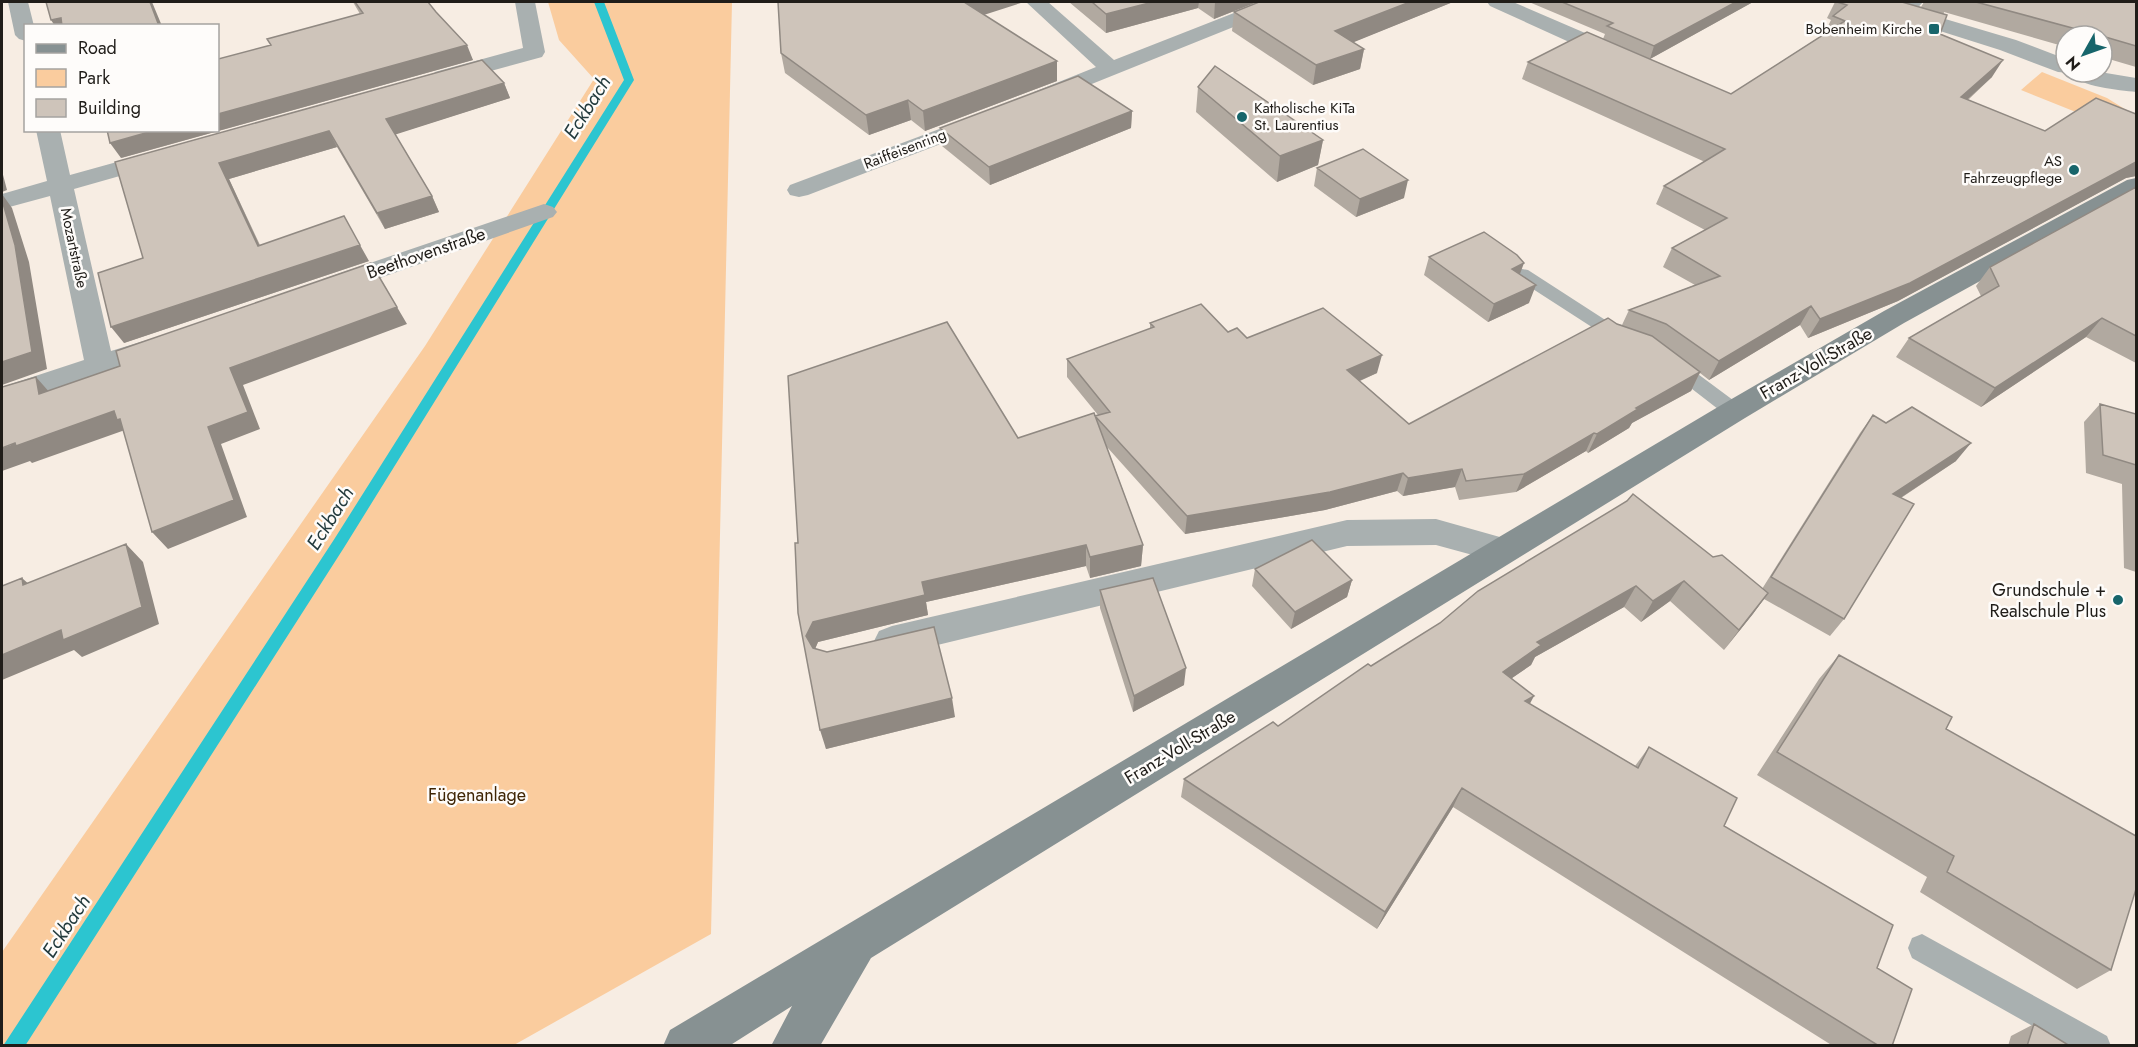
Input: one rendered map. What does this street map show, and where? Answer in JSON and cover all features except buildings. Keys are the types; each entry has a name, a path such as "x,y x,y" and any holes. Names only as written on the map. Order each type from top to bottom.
{"main road":[{"name":"Franz-Voll-Straße","path":"686,1046 1734,411 1893,317 2136,185"},
{"path":"795,1046 857,942"}],"street":[{"path":"18,2 24,27"},
{"path":"418,84 534,52 525,2"},
{"path":"1036,2 1112,70"},
{"path":"1023,104 1280,2"},
{"path":"1497,2 1641,66"},
{"path":"1868,2 1911,7 2054,62"},
{"path":"2114,81 2136,85"},
{"path":"2102,84 2125,99 2136,103"},
{"name":"Raiffeisenring","path":"798,190 1000,113"},
{"name":"Mozartstraße","path":"48,132 100,366"},
{"path":"2,202 176,152"},
{"name":"Beethovenstraße","path":"311,293 544,212"},
{"path":"2,398 189,335"},
{"path":"867,647 1347,533 1436,532 1502,550"}],"lane":[{"path":"1522,274 1616,336 1639,344"},
{"path":"1659,354 1734,411"},
{"path":"1922,948 2097,1046"}],"green space":[{"name":"Fügenanlage","path":"548,2 732,2 711,934 514,1045 2,1046 2,952 425,346 594,79 559,40"},
{"path":"2042,72 2054,77 2054,84 2072,84 2107,98 2136,116 2136,136 2021,90"}],"waterway":[{"name":"Eckbach","path":"13,1046 340,542 629,80 599,2"}],"place":[{"name":"Bobenheim Kirche","path":"1934,29"},
{"name":"Katholische KiTa St. Laurentius","path":"1242,117"},
{"name":"AS Fahrzeugpflege","path":"2074,170"},
{"name":"Grundschule + Realschule Plus","path":"2118,600"}]}
